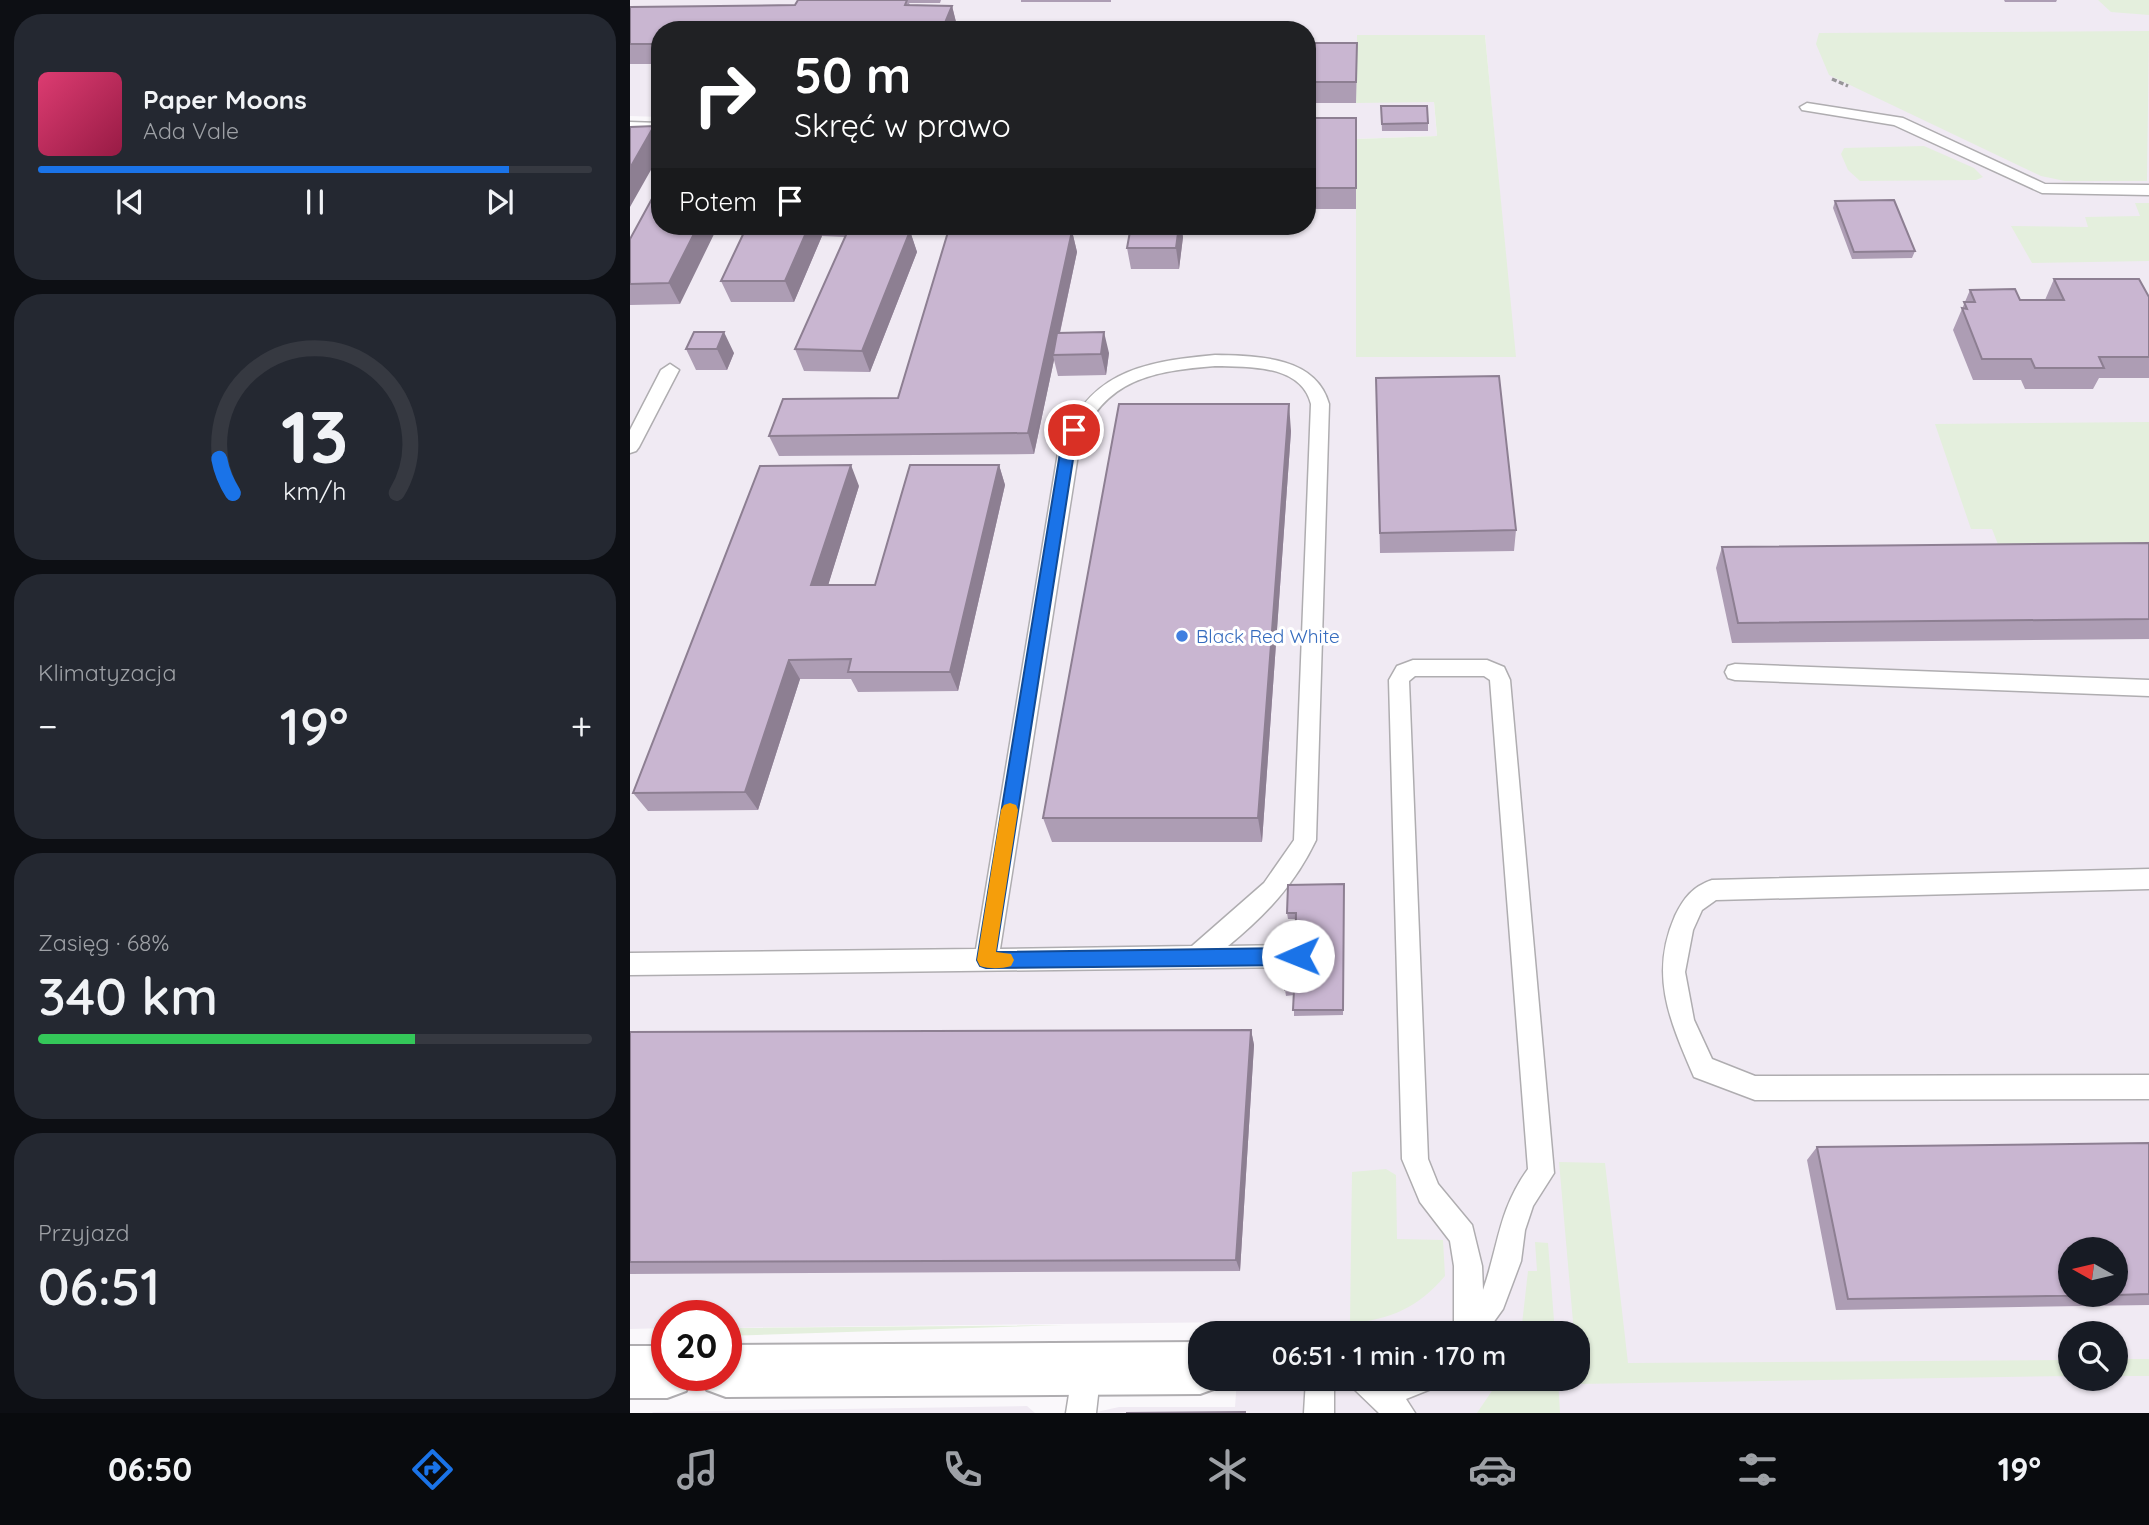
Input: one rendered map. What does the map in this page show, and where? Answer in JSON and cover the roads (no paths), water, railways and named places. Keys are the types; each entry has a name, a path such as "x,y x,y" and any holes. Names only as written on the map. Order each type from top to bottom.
{"street":[{"path":"742,1372 1084,1391 1188,1370"},
{"path":"630,1372 651,1372"}],"lane":[{"path":"1807,107 1898,121 2042,188 2149,190"},
{"path":"630,126 651,127"},
{"path":"986,960 1067,453 1074,430 1094,400 1134,374 1166,364 1189,361 1252,363 1293,371 1310,382 1320,404 1305,840 1296,862 1266,898 1196,958"},
{"path":"630,447 670,370"},
{"path":"1413,668 1487,668 1497,673 1500,680 1541,1173 1519,1209 1511,1230 1507,1261 1493,1300 1469,1332 1468,1266 1462,1235 1429,1193 1415,1160 1399,680 1413,668"},
{"path":"1735,672 2149,688"},
{"path":"2149,879 1712,890 1693,902 1681,930 1673,972 1682,1020 1703,1068 1755,1088 2149,1087"},
{"path":"630,964 1298,956"},
{"path":"1319,1413 1320,1391"}],"place":[{"name":"Black Red White","path":"1182,636"}]}
